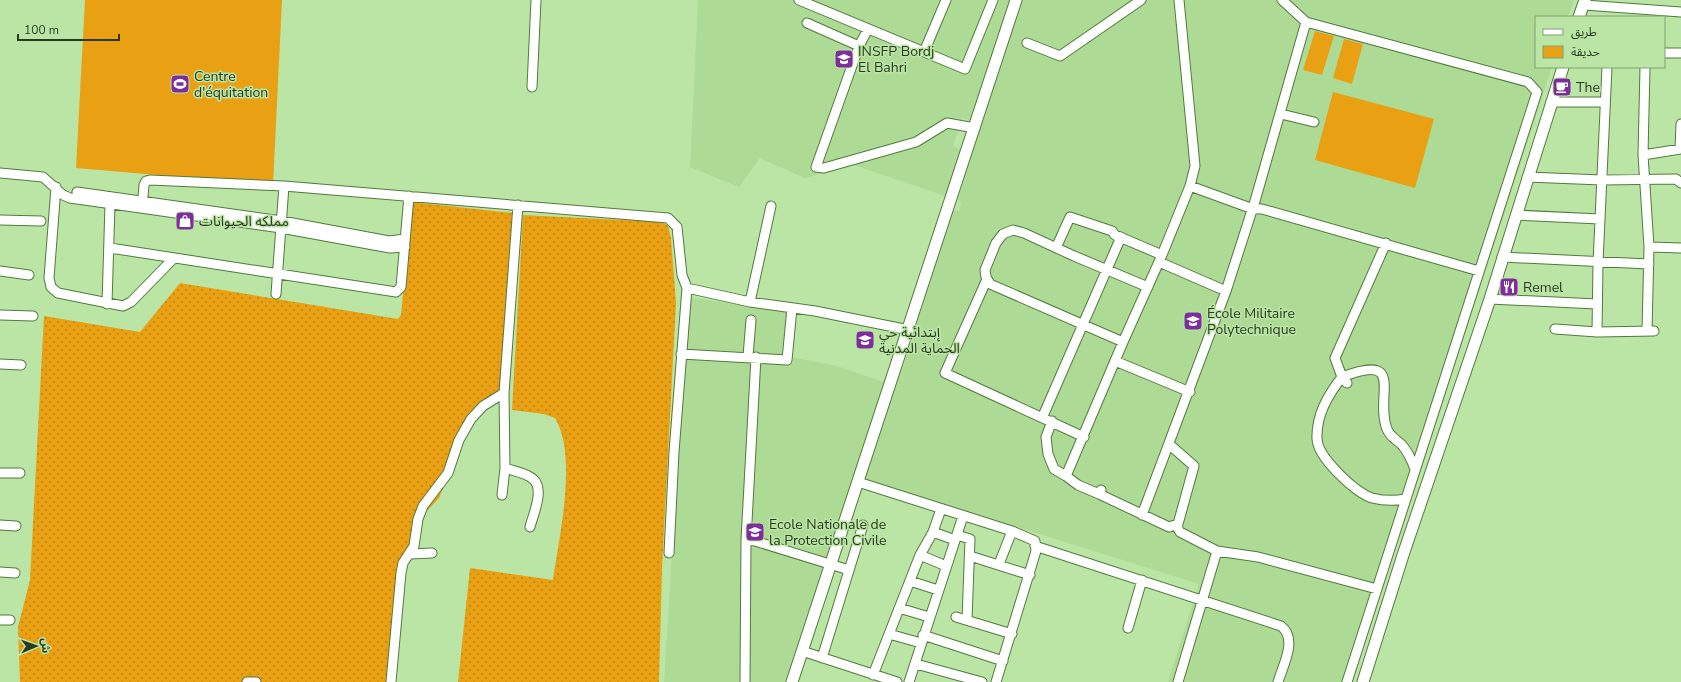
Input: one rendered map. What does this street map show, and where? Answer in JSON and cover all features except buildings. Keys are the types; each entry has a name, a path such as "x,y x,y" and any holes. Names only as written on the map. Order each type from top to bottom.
{"main road":[{"path":"792,682 909,330 1016,0"},
{"path":"1579,16 1584,2"},
{"path":"1363,682 1403,555 1490,299 1527,177 1563,68"}],"street":[{"path":"532,87 536,0"},
{"path":"799,0 965,69 993,0"},
{"path":"924,52 946,0"},
{"path":"1027,43 1060,56 1141,0"},
{"path":"1066,476 1123,342 1161,259 1190,186 1195,166 1179,0"},
{"path":"1282,0 1306,22 1528,82 1537,92 1346,682"},
{"path":"1584,2 1681,12"},
{"path":"1142,515 1190,392 1226,291 1253,209 1306,22"},
{"path":"807,23 859,46"},
{"path":"868,29 859,46 816,167 824,168 916,142 947,123 960,124 975,128"},
{"path":"1665,53 1681,53"},
{"path":"1597,332 1598,263 1607,68"},
{"path":"1555,329 1597,332 1650,331 1649,247 1645,189 1646,180 1643,155 1645,68"},
{"path":"1551,102 1605,102"},
{"path":"1281,114 1314,122"},
{"path":"1643,155 1680,149 1681,124"},
{"path":"0,172 38,176 46,179 66,196 110,204 142,204"},
{"path":"1527,177 1602,180 1676,179 1681,183"},
{"path":"142,204 144,185 148,180 284,186 518,204 668,218 677,227 682,274 687,288 681,354 669,553"},
{"path":"276,294 284,186"},
{"path":"1190,186 1253,209 1262,208 1479,271"},
{"path":"56,187 71,192 142,204 405,243"},
{"path":"56,187 49,283 58,293 123,306 130,302 174,258"},
{"path":"110,248 396,292 401,287 409,196"},
{"path":"107,304 110,248 110,204"},
{"path":"502,495 505,468 504,393 518,204"},
{"path":"750,302 771,206"},
{"path":"1516,215 1600,219"},
{"path":"1056,248 1071,216 1112,231 1161,259 1226,291"},
{"path":"0,220 42,221"},
{"path":"1084,436 1043,416 945,373 987,279 986,267 998,238 1008,231 1019,231 1148,287"},
{"path":"1043,416 1082,323 1121,237"},
{"path":"1344,380 1335,358 1386,243"},
{"path":"1649,247 1681,248"},
{"path":"1502,257 1598,263 1649,264"},
{"path":"0,272 29,275"},
{"path":"987,279 995,287 1082,323 1123,342"},
{"path":"687,288 750,302 815,311 909,330"},
{"path":"1490,299 1597,304"},
{"path":"681,354 787,360 792,308"},
{"path":"0,315 33,316"},
{"path":"745,682 746,540 752,357 751,320"},
{"path":"1115,361 1190,392"},
{"path":"0,364 21,365"},
{"path":"1406,498 1392,501 1371,498 1335,470 1322,453 1317,440 1323,406 1327,396 1344,380 1371,368 1379,371 1384,378 1384,419 1388,431 1408,453 1415,469"},
{"path":"391,682 401,573 403,563 414,546 418,519 423,506 448,474 459,440 471,418 483,406 504,393"},
{"path":"1052,421 1046,437 1048,454 1054,469 1078,485 1100,492 1142,515 1169,527 1178,524"},
{"path":"1170,445 1194,466 1177,527 1180,532 1217,552 1258,557 1377,589"},
{"path":"505,468 534,479 537,484 538,493 530,527"},
{"path":"0,473 20,473"},
{"path":"858,482 1012,531 1035,541 1036,551 1030,575 996,682"},
{"path":"873,675 920,555 933,532 941,509"},
{"path":"909,682 963,516"},
{"path":"0,525 16,526"},
{"path":"822,658 863,525"},
{"path":"999,564 1012,531"},
{"path":"933,532 970,539 967,620"},
{"path":"746,540 755,541 849,570"},
{"path":"1036,546 1202,601 1278,624 1284,628 1288,634 1290,644 1278,682"},
{"path":"1178,682 1217,552"},
{"path":"410,554 432,553"},
{"path":"920,555 946,566"},
{"path":"970,556 1030,575"},
{"path":"0,572 15,573"},
{"path":"1128,628 1142,580"},
{"path":"910,581 938,590"},
{"path":"899,608 929,617"},
{"path":"956,617 1012,634"},
{"path":"0,620 10,620"},
{"path":"889,634 922,639 1003,661"},
{"path":"802,651 897,682"},
{"path":"916,664 982,682"},
{"path":"247,682 256,682"}],"shaded area":[{"name":"INSFP Bordj El Bahri","path":"698,0 1012,0 973,121 963,118 953,146 964,150 948,197 854,165 805,178 760,158 739,187 690,167"},
{"name":"École Militaire Polytechnique","path":"1021,0 1574,0 1568,16 1535,16 1535,68 1552,68 1352,682 1168,682 1199,584 863,479 905,361 953,210 959,211 961,204 958,199"},
{"name":"Ecole Nationale de la Protection Civile","path":"688,297 790,313 786,356 837,366 886,383 787,682 664,682"}],"green space":[{"name":"Centre d'équitation","path":"85,0 282,0 273,185 76,168"},
{"path":"1315,31 1334,36 1322,75 1303,70"},
{"path":"1344,39 1363,44 1352,84 1333,78"},
{"path":"1333,92 1434,119 1415,188 1315,160"},
{"path":"412,202 513,213 501,392 474,415 439,498 424,514 421,525 405,556 389,682 20,682 18,627 30,580 44,316 140,332 180,283 398,319 401,315"},
{"path":"523,215 661,222 668,226 671,238 676,303 662,567 659,682 458,682 470,568 553,580 562,520 566,475 565,453 562,434 555,418 544,414 512,410"}],"place":[{"name":"INSFP Bordj El Bahri","path":"844,59"},
{"name":"Centre d'équitation","path":"180,84"},
{"name":"The","path":"1562,87"},
{"name":"مملكه الحيوانات","path":"185,221"},
{"name":"Remel","path":"1509,287"},
{"name":"École Militaire Polytechnique","path":"1193,321"},
{"name":"إبتدائية حي الحماية المدنية","path":"865,340"},
{"name":"Ecole Nationale de la Protection Civile","path":"755,532"}]}
